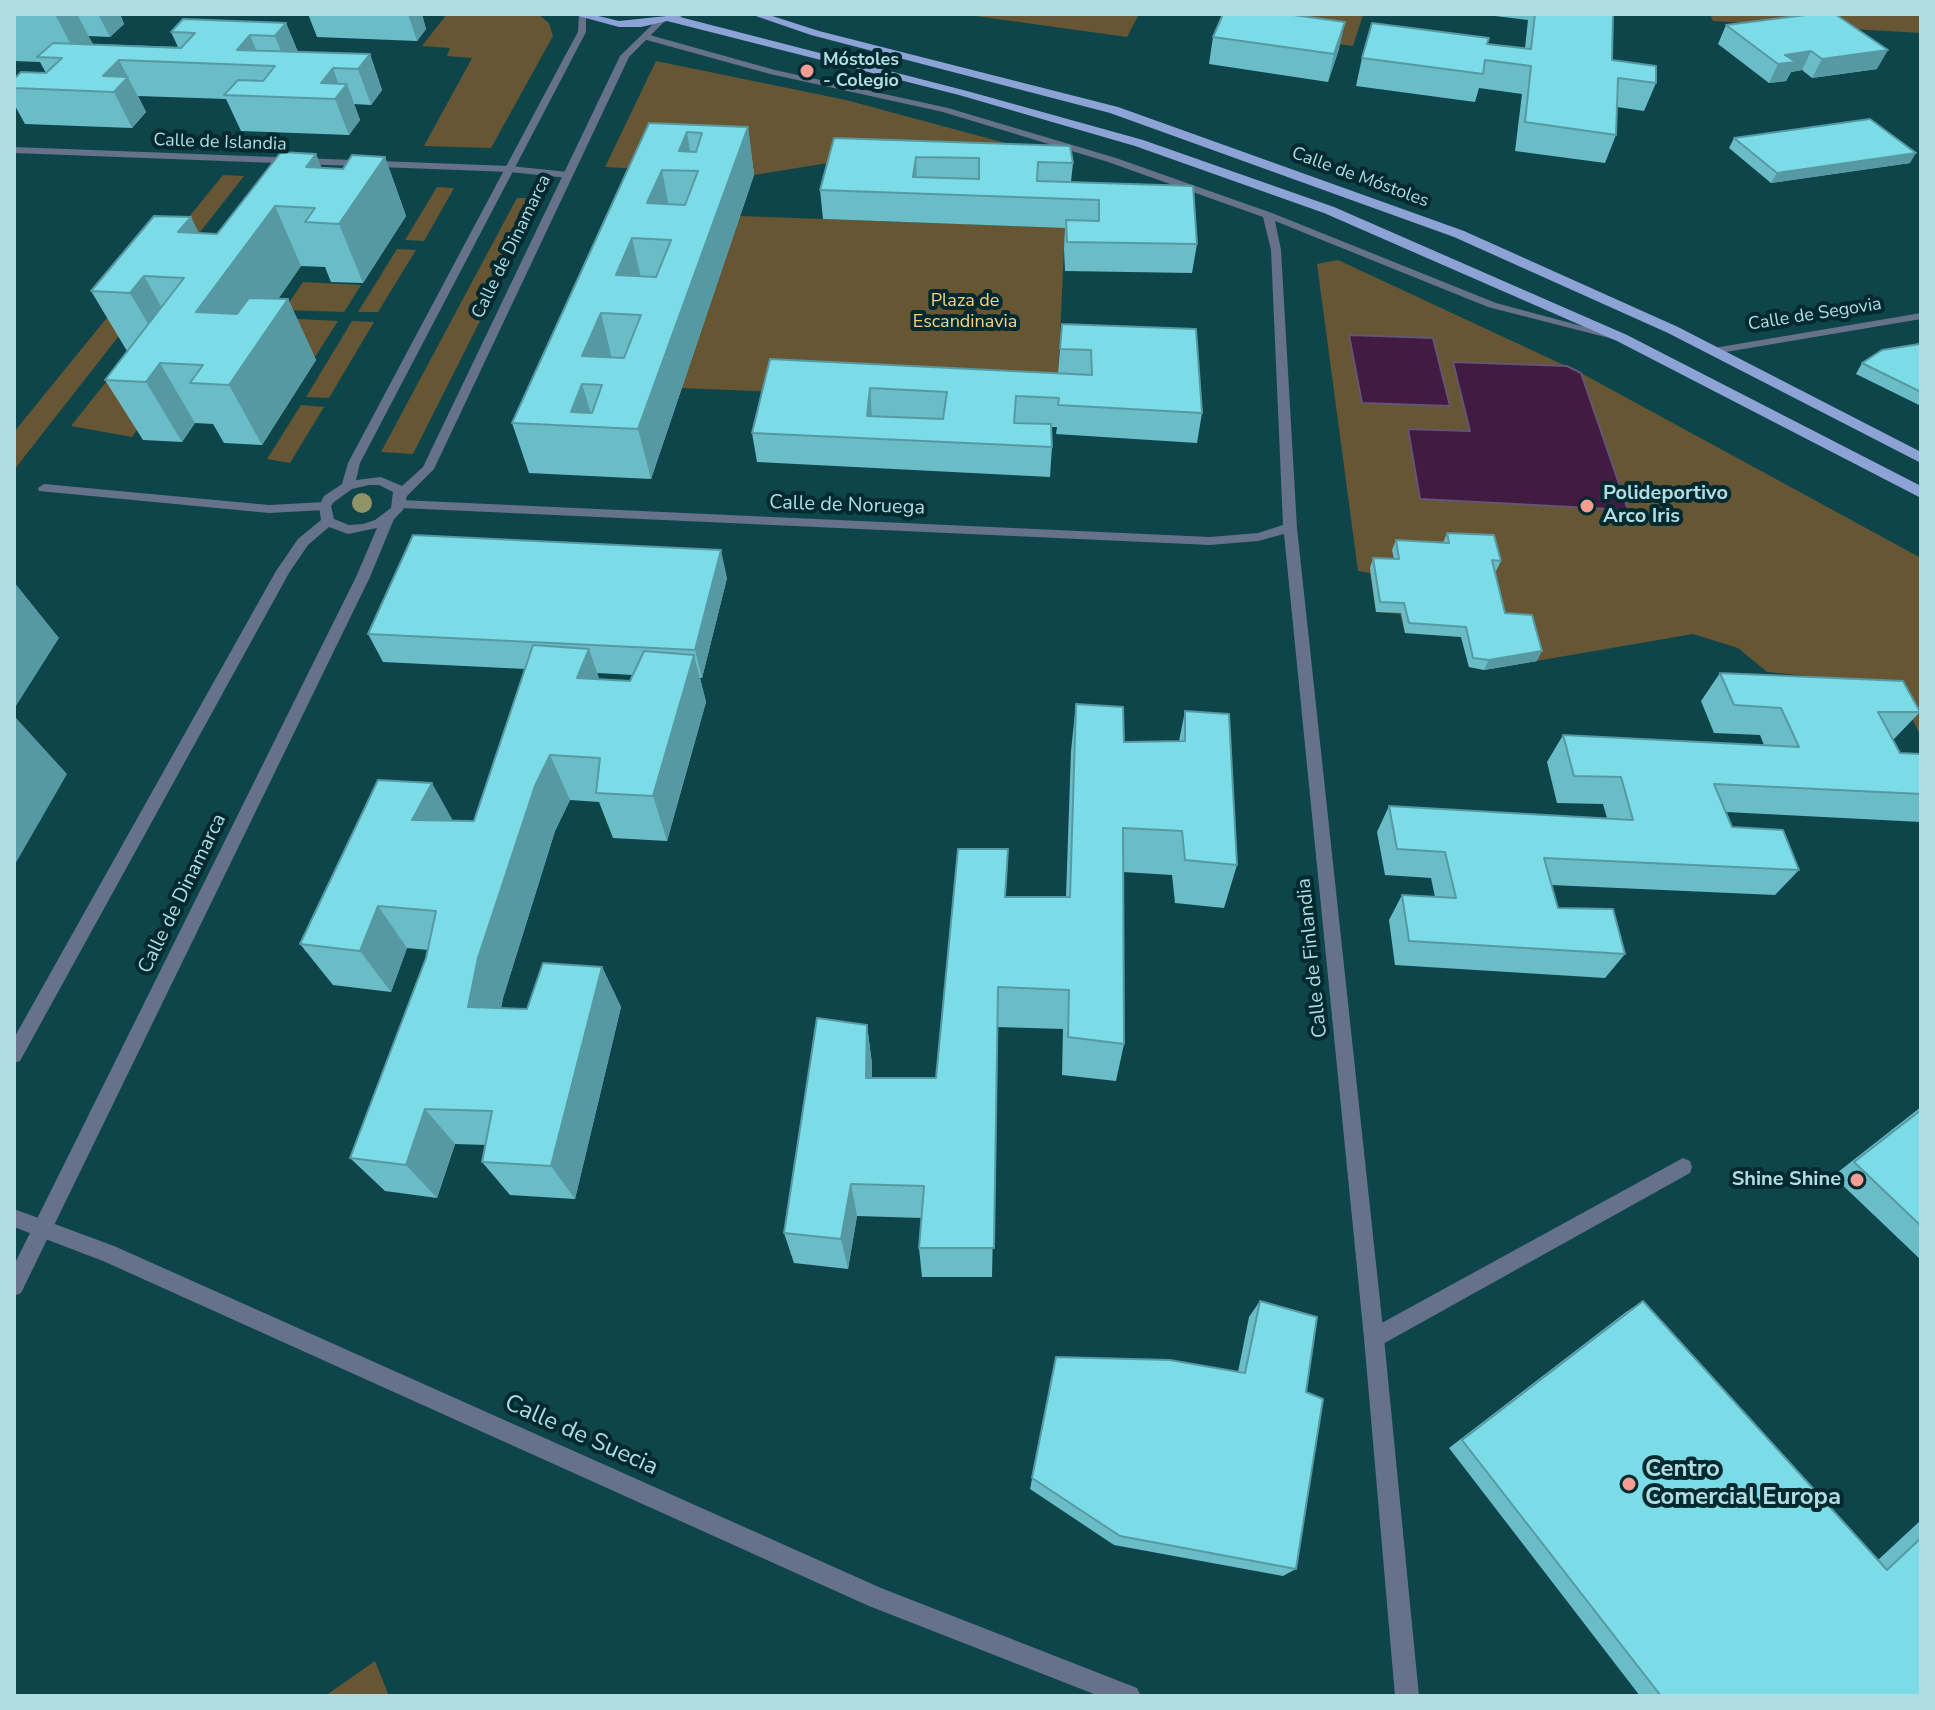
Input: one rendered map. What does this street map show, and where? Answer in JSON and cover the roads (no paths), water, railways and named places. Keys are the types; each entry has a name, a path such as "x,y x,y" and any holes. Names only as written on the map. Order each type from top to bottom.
{"main road":[{"name":"Calle de Móstoles","path":"755,14 815,33 1114,110 1238,152 1459,234 1714,351 1921,458"},
{"path":"579,16 619,24 671,17 948,89 1139,143 1329,210 1622,338 1921,493"}],"street":[{"name":"Calle de Dinamarca","path":"348,486 354,463 582,32 579,16"},
{"name":"Calle de Dinamarca","path":"14,1286 356,591 388,519 428,469 625,56 671,17"},
{"path":"646,37 773,72 945,110 1112,160 1268,215 1492,305 1622,338"},
{"name":"Calle de Islandia","path":"14,150 510,169 568,175"},
{"name":"Calle de Finlandia","path":"1268,215 1276,250 1290,528 1374,1338 1407,1696"},
{"name":"Calle de Segovia","path":"1714,351 1921,316"},
{"name":"Calle de Noruega","path":"348,486 381,481 393,485 401,499 1210,541 1258,537 1290,528"},
{"path":"14,1055 283,571 348,486"},
{"path":"44,488 326,514 348,530 388,519"},
{"path":"1374,1338 1683,1167"},
{"name":"Calle de Suecia","path":"14,1218 107,1253 877,1598 1129,1696"}],"place":[{"name":"Móstoles - Colegio","path":"807,71"},
{"name":"Polideportivo Arco Iris","path":"1587,506"},
{"name":"Shine Shine","path":"1857,1180"},
{"name":"Centro Comercial Europa","path":"1629,1484"}],"park label":[{"name":"Plaza de Escandinavia","path":"965,312"}]}
